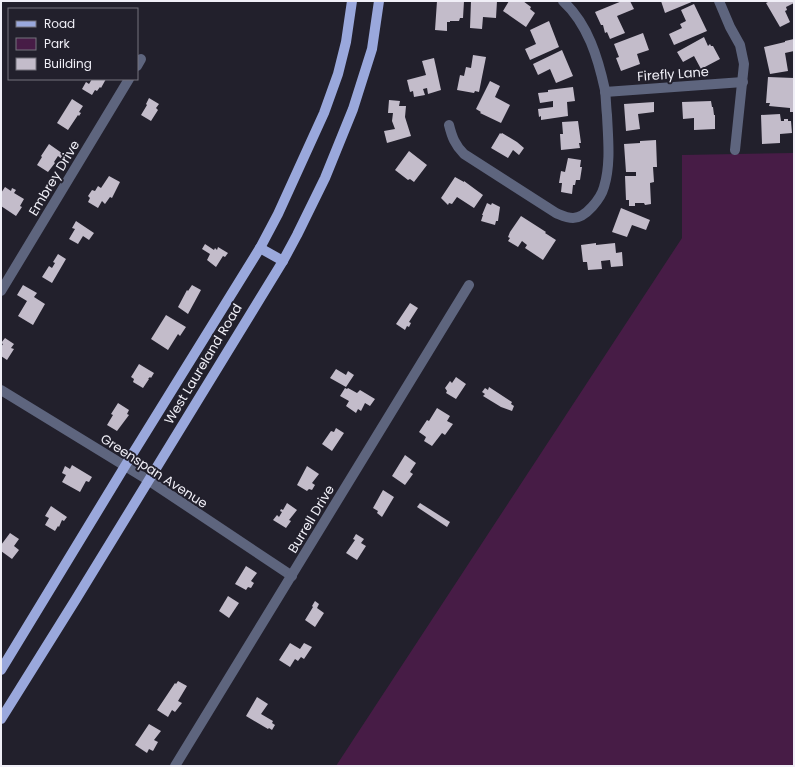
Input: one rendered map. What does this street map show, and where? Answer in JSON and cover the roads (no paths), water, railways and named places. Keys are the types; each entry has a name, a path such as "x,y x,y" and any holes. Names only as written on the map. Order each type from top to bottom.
{"main road":[{"name":"West Laureland Road","path":"1,670 260,248 281,207 338,74 346,42 352,1"},
{"name":"West Laureland Road","path":"1,719 76,599 297,235 325,178 353,109 372,49 379,1"},
{"path":"260,248 282,261"}],"street":[{"path":"448,125 457,147 464,154 556,213 565,217 574,218 584,214 594,204 604,189 608,159 608,131 605,92 594,50 588,36 573,10 563,1"},
{"path":"719,1 730,27 740,45 744,64 735,150"},
{"name":"Embrey Drive","path":"1,291 128,80"},
{"name":"Firefly Lane","path":"605,92 743,82"},
{"name":"Burrell Drive","path":"175,766 468,285"},
{"name":"Greenspan Avenue","path":"1,390 148,480 292,576"}]}
